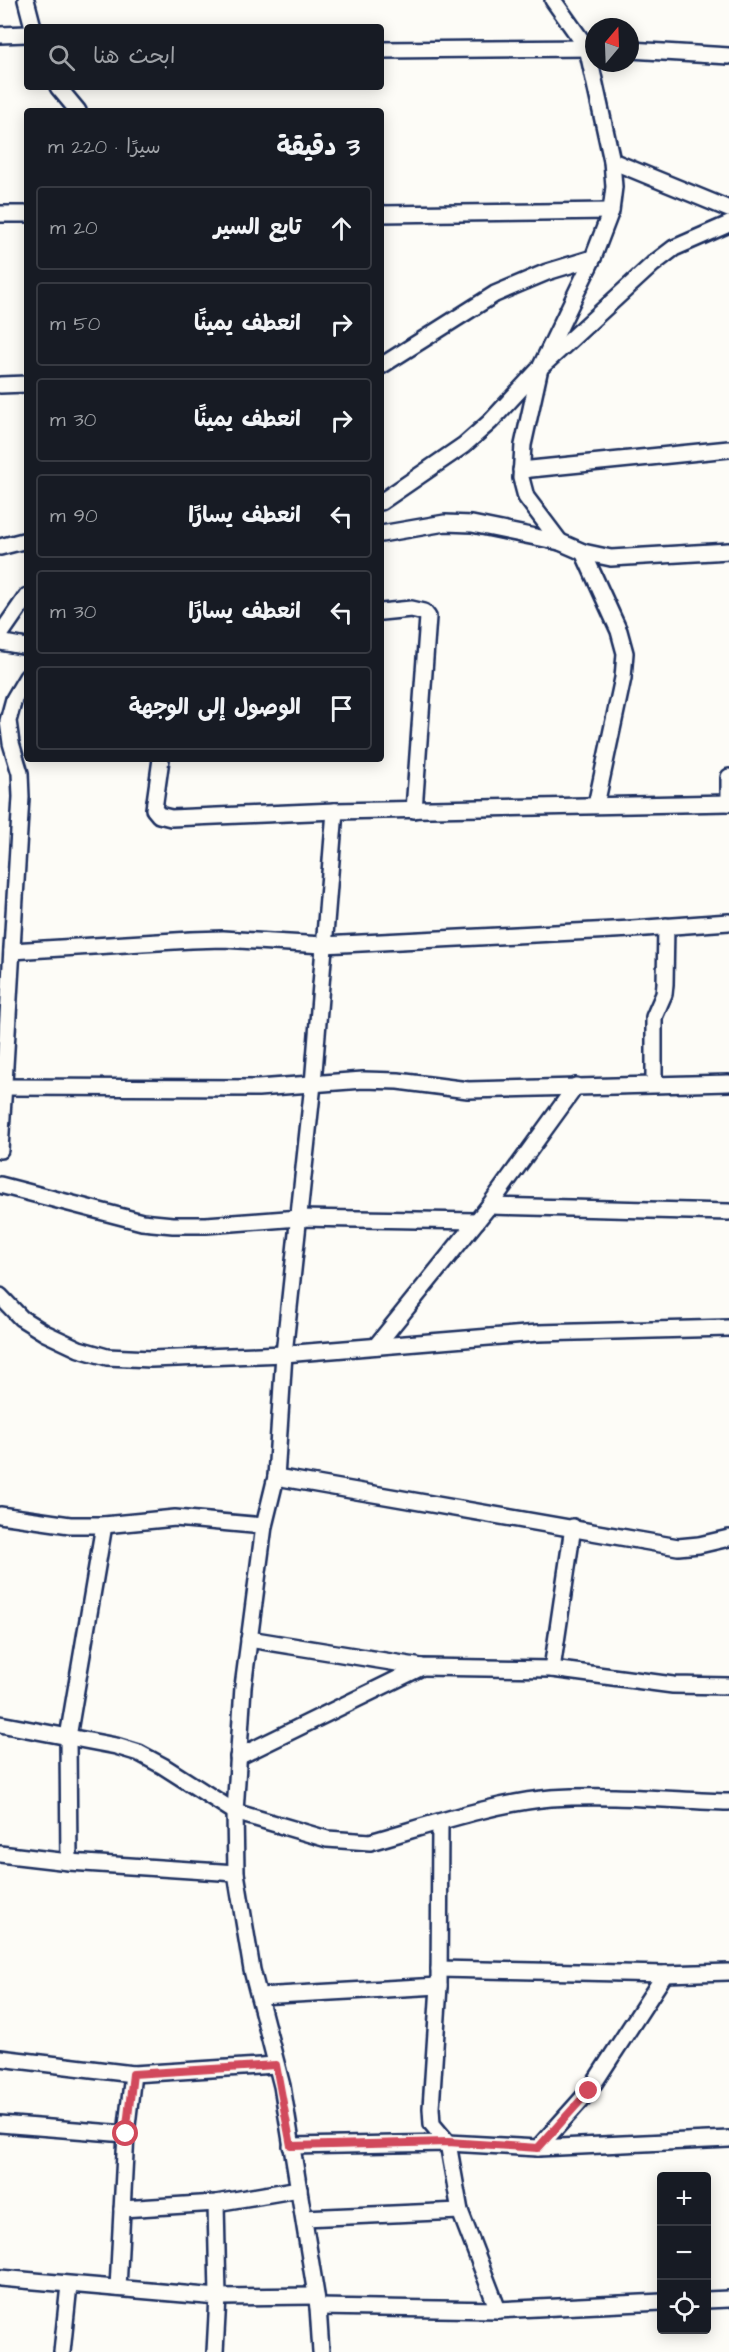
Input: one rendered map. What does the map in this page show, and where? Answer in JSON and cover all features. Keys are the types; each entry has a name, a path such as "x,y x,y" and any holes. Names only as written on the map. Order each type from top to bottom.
{"street":[{"path":"26,0 32,24"},
{"path":"553,0 585,40"},
{"path":"0,35 24,34"},
{"path":"384,50 585,48"},
{"path":"639,51 729,56"},
{"path":"560,542 526,497 521,470 523,445 540,368 593,258 611,211 614,187 612,161 595,72"},
{"path":"60,90 76,108"},
{"path":"612,161 729,209"},
{"path":"384,214 611,211"},
{"path":"0,214 24,214"},
{"path":"384,500 464,445 490,422 540,368 618,295 674,248 729,224"},
{"path":"384,364 495,294 547,272 593,258"},
{"path":"0,385 24,384"},
{"path":"521,470 729,449"},
{"path":"384,533 445,523 472,524 560,542 583,552 611,558 729,551"},
{"path":"0,547 24,541"},
{"path":"583,552 619,631 625,653 623,678 596,805"},
{"path":"0,635 24,600"},
{"path":"384,612 411,609 424,612 428,617 414,810"},
{"path":"0,642 24,646"},
{"path":"0,1150 21,797 20,773 10,743 8,721 14,699 24,682"},
{"path":"161,762 154,809 159,815 171,818 335,811 729,803 729,777"},
{"path":"321,2352 317,2302 299,2189 236,1873 235,1812 243,1687 264,1526 276,1477 284,1354 313,1084 335,811"},
{"path":"12,951 191,939 323,945 729,922"},
{"path":"654,1084 654,1017 665,984 666,926"},
{"path":"2,1087 258,1088 363,1080 398,1081 468,1090 729,1083"},
{"path":"376,1346 489,1206 576,1086"},
{"path":"0,1185 142,1222 206,1225 299,1218 477,1221"},
{"path":"489,1206 729,1212"},
{"path":"0,1296 21,1318 45,1333 79,1349 107,1357 151,1359 284,1354 538,1333 729,1328"},
{"path":"276,1477 678,1547 729,1538"},
{"path":"0,1515 70,1525 104,1525 175,1518 264,1526"},
{"path":"69,1862 68,1737 104,1525"},
{"path":"552,1670 573,1527"},
{"path":"249,1639 423,1667 552,1670 674,1684 729,1686"},
{"path":"238,1756 423,1667"},
{"path":"0,1724 139,1752 235,1812 327,1839 370,1842 512,1804 549,1798 729,1802"},
{"path":"440,1822 440,1986 431,2109 432,2124 448,2142 460,2211 498,2310"},
{"path":"0,1854 69,1862 236,1873"},
{"path":"440,1969 666,1974 729,1972"},
{"path":"538,2148 589,2091 666,1974"},
{"path":"259,1996 440,1986"},
{"path":"0,2058 133,2074 276,2065"},
{"path":"118,2288 126,2134 133,2074"},
{"path":"0,2124 126,2134"},
{"path":"291,2146 448,2142 538,2148 729,2139"},
{"path":"122,2209 216,2203 299,2189"},
{"path":"215,2352 218,2296 216,2203"},
{"path":"304,2218 460,2211"},
{"path":"0,2278 218,2296 498,2310 657,2302"},
{"path":"62,2352 69,2285"},
{"path":"711,2300 729,2299"}],"route":[{"path":"126,2134 133,2074 276,2065 282,2086 291,2146 448,2142 538,2148 589,2091"}]}
